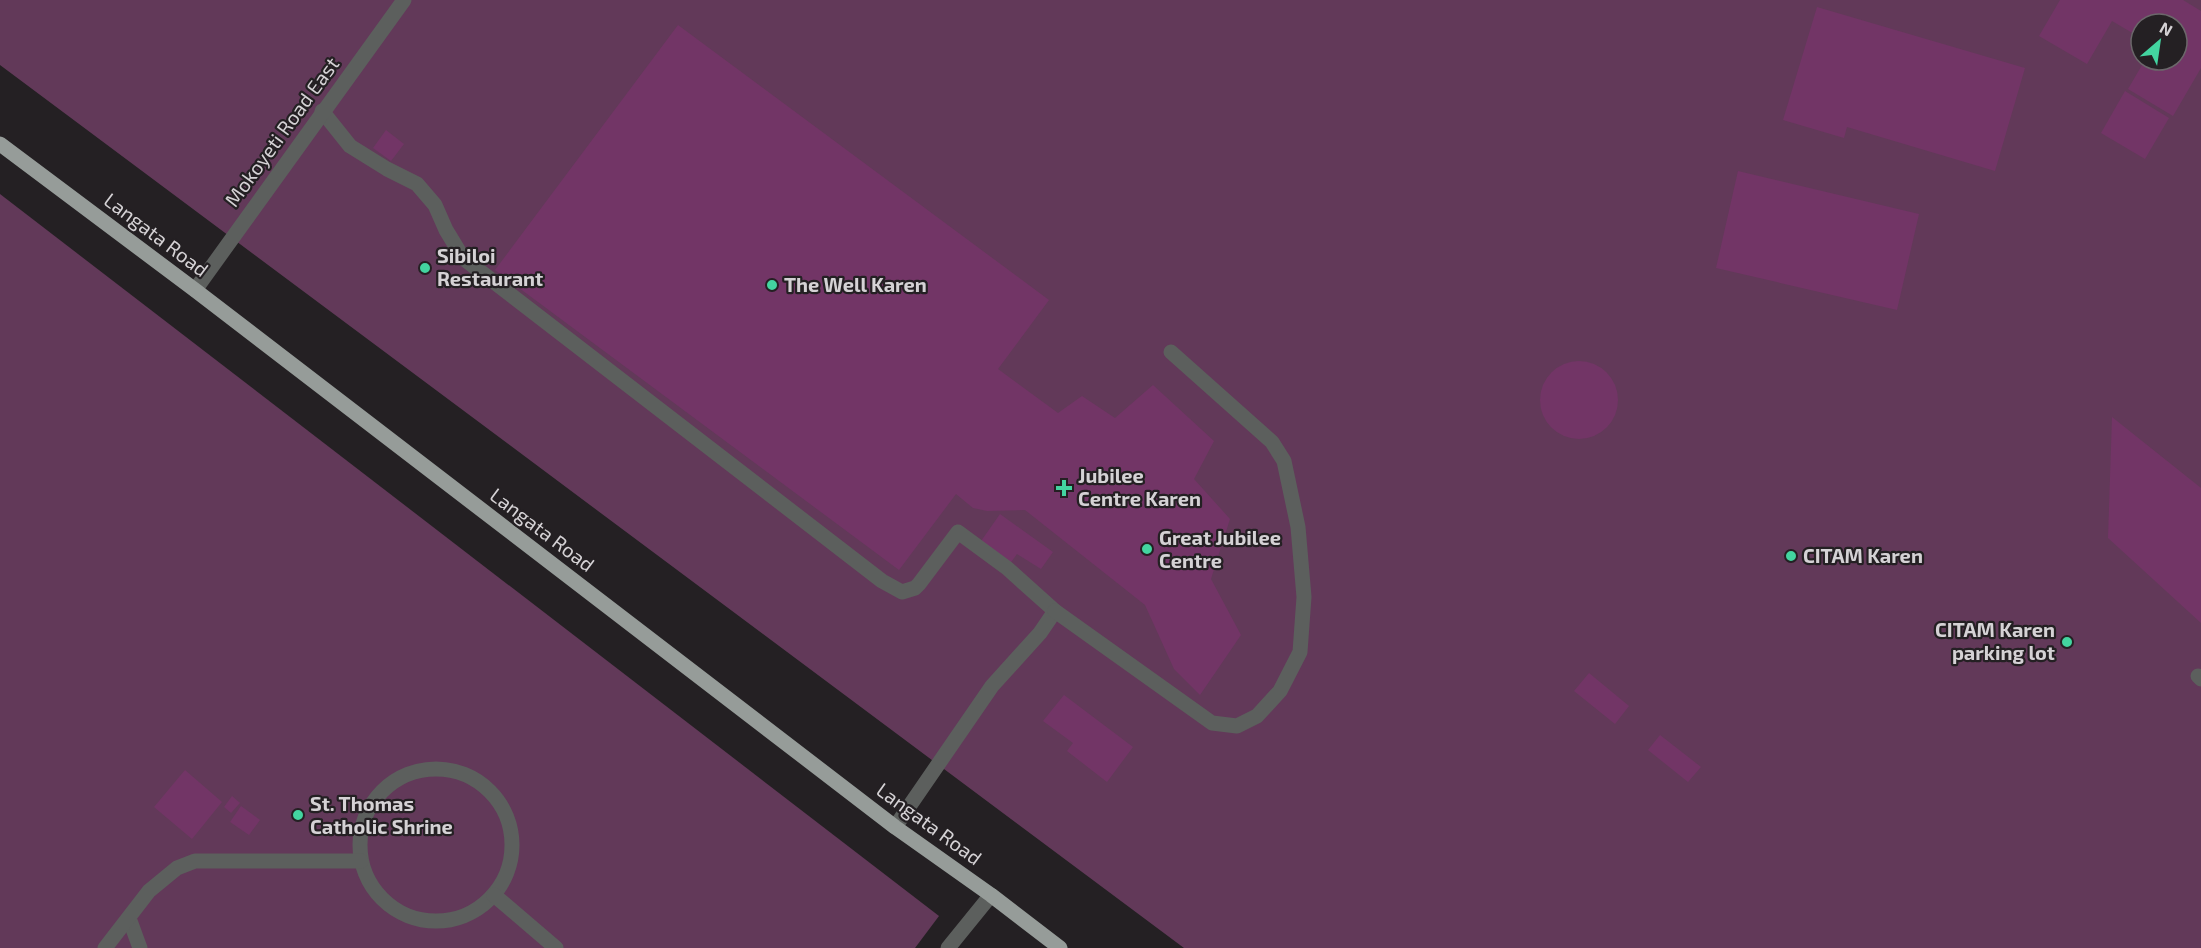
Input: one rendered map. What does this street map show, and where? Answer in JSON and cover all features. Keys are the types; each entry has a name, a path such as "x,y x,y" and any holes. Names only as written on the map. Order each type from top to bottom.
{"main road":[{"name":"Langata Road","path":"0,144 195,290 896,827 1060,948"}],"street":[{"name":"Mokoyeti Road East","path":"195,290 404,0"},
{"path":"322,111 350,146 417,184 435,205 446,230 463,258 882,581 902,592 915,588 958,532 1007,568 1055,611 1212,723 1237,726 1257,716 1280,691 1300,652 1304,597 1298,527 1284,461 1272,442 1171,352"},
{"path":"896,827 992,686 1040,633 1055,611"},
{"path":"441,769 468,776 491,792 507,816 513,844 508,871 494,895 473,913 446,921 418,920 392,908 372,887 361,861 360,833 369,807 388,786 413,773 441,769"},
{"path":"105,948 149,891 177,868 195,861 361,861"},
{"path":"494,895 556,948"},
{"path":"948,948 990,895"},
{"path":"129,918 140,948"}],"shaded area":[{"path":"0,0 2201,0 2201,948 1184,948 0,65"},
{"path":"0,194 939,916 915,948 0,948"}],"building":[{"path":"2060,0 2183,0 2201,11 2201,68 2173,116 2128,89 2138,72 2189,72 2189,12 2129,12 2129,31 2112,21 2087,64 2039,36"},
{"path":"1817,7 2025,68 1995,171 1847,127 1844,138 1783,120"},
{"name":"The Well Karen","path":"678,25 1049,300 998,369 1058,413 1082,396 1115,418 1153,385 1214,441 1194,479 1230,519 1211,579 1241,635 1200,695 1174,669 1145,605 1025,510 987,511 973,508 956,494 899,570 495,270"},
{"path":"2125,91 2169,118 2145,159 2101,133"},
{"path":"386,130 404,144 391,161 373,148"},
{"path":"1738,171 1919,214 1897,310 1716,268"},
{"path":"1579,361 1594,364 1607,372 1615,385 1618,400 1615,415 1607,428 1594,436 1579,439 1564,436 1551,428 1543,415 1540,400 1543,385 1551,372 1564,364"},
{"path":"2112,417 2201,488 2201,623 2108,538"},
{"path":"1000,514 1053,552 1041,569 1017,554 1009,565 979,544"},
{"path":"1589,673 1629,706 1615,724 1574,691"},
{"path":"1064,695 1133,747 1107,782 1067,751 1073,743 1043,721"},
{"path":"1660,735 1701,767 1688,782 1648,750"},
{"path":"185,770 222,802 192,839 154,807"},
{"path":"232,796 240,803 231,813 224,807"},
{"path":"241,806 260,820 249,835 230,822"}],"place":[{"name":"Sibiloi Restaurant","path":"425,268"},
{"name":"The Well Karen","path":"772,285"},
{"name":"Jubilee Centre Karen","path":"1064,488"},
{"name":"Great Jubilee Centre","path":"1147,549"},
{"name":"CITAM Karen","path":"1791,556"},
{"name":"CITAM Karen parking lot","path":"2067,642"},
{"name":"St. Thomas Catholic Shrine","path":"298,815"}]}
